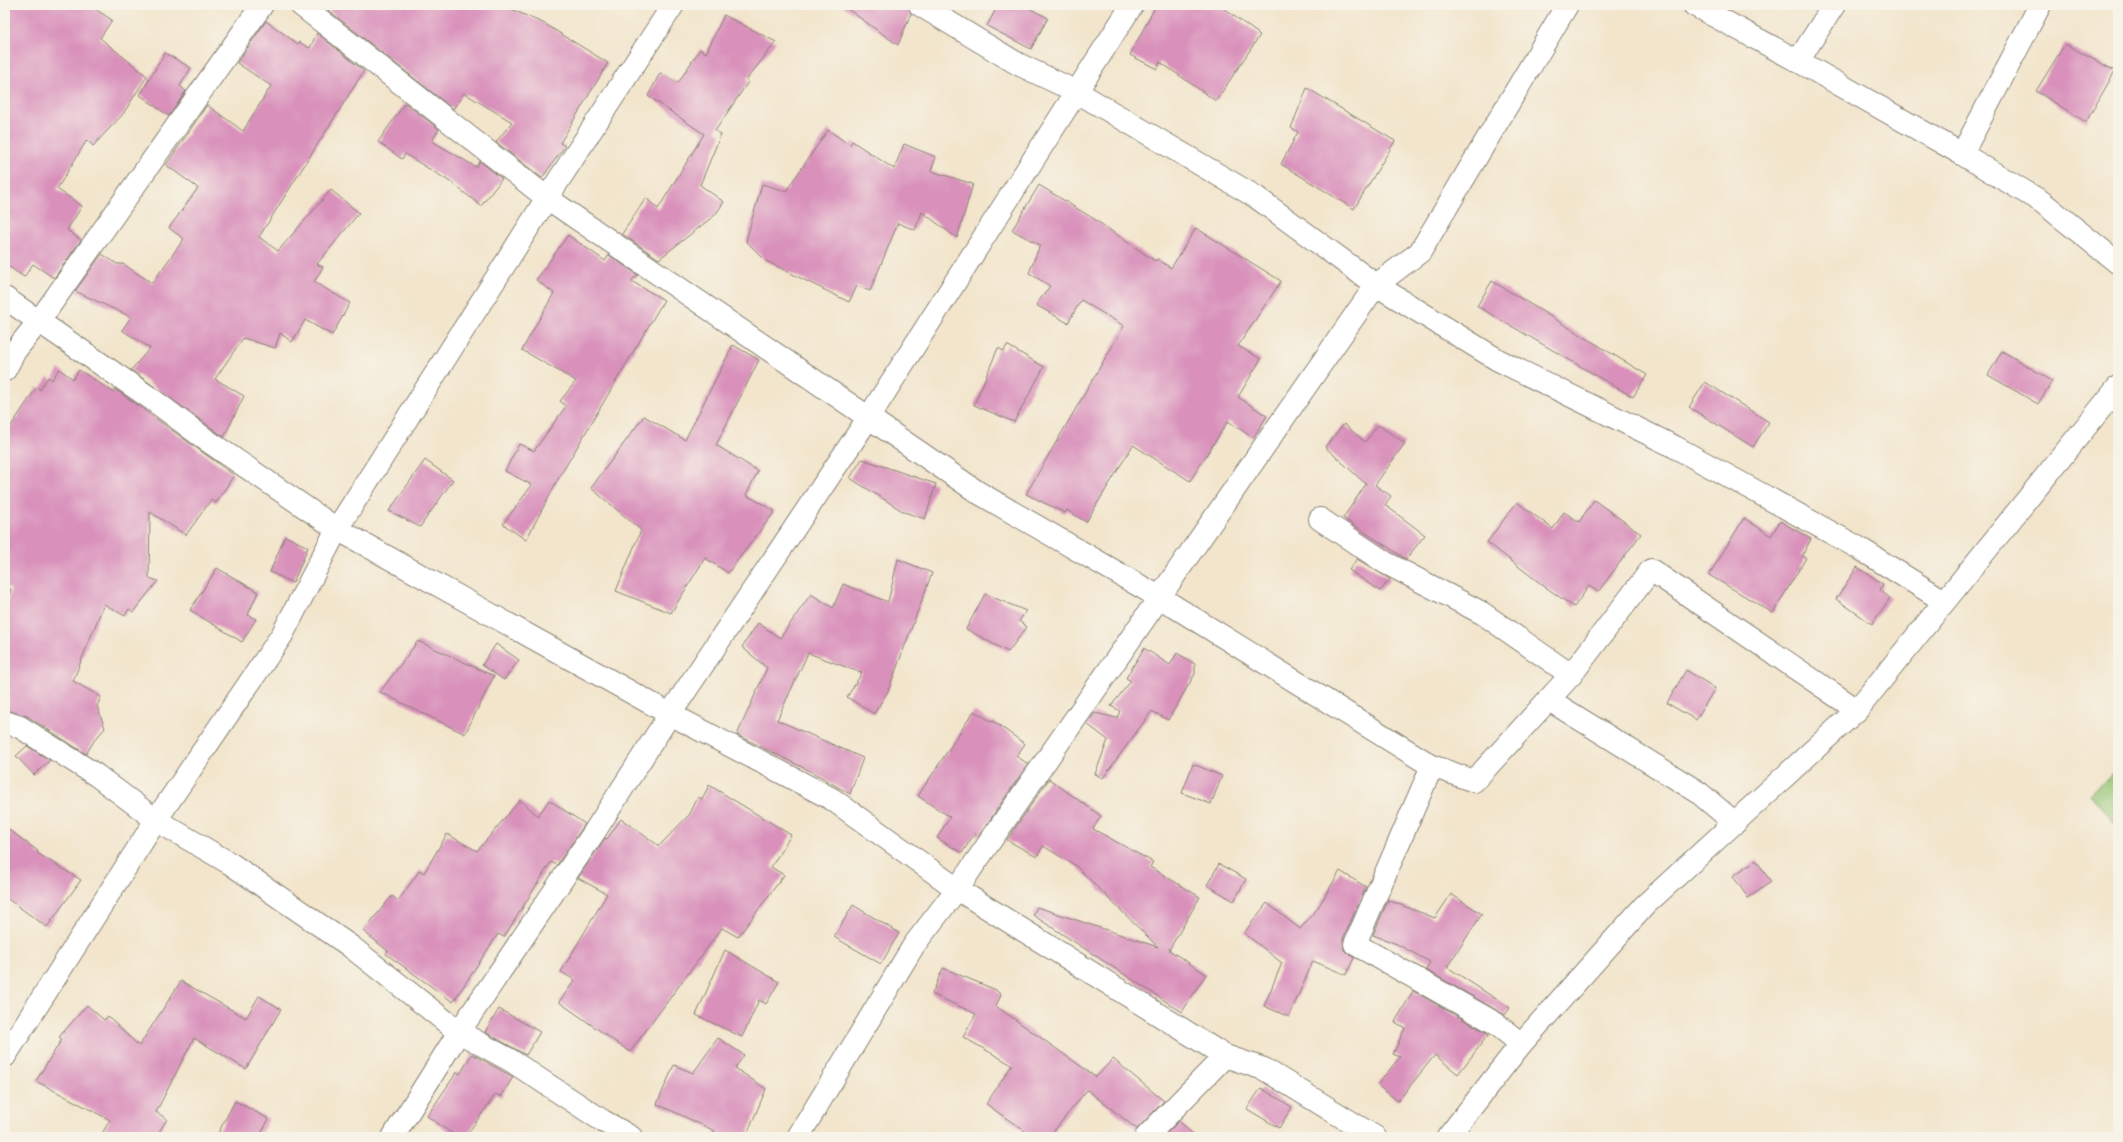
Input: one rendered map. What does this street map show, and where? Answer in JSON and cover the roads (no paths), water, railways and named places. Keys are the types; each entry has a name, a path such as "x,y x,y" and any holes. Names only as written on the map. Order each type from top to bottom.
{"street":[{"path":"5,370 15,351 40,321 262,5"},
{"path":"301,5 547,198 978,493 1159,597 1432,766 1474,781 1549,700 1570,675 1651,570 1857,710"},
{"path":"5,1056 156,820 282,635 337,529 547,198 673,5"},
{"path":"920,5 1018,64 1077,92 1256,197 1376,285 1498,360 1675,447 1859,548 1944,601"},
{"path":"394,1137 459,1032 593,834 670,714 869,417 1132,5"},
{"path":"798,1137 914,945 957,888 1376,285 1420,252 1567,5"},
{"path":"1694,5 1798,61 1962,154 2042,202 2118,263"},
{"path":"1798,61 1834,5"},
{"path":"1962,154 2040,5"},
{"path":"5,298 40,321 205,439 337,529 670,714 832,799 957,888 1225,1056 1264,1069 1376,1137"},
{"path":"1448,1137 1521,1044 1645,905 1857,710 2118,387"},
{"path":"1320,519 1386,563 1482,613 1570,675"},
{"path":"1549,700 1698,792 1735,823"},
{"path":"5,722 20,727 96,775 156,820 231,864 350,946 459,1032 510,1060 603,1121 631,1137"},
{"path":"1432,766 1355,944 1495,1023 1521,1044"},
{"path":"1146,1137 1225,1056"}]}
